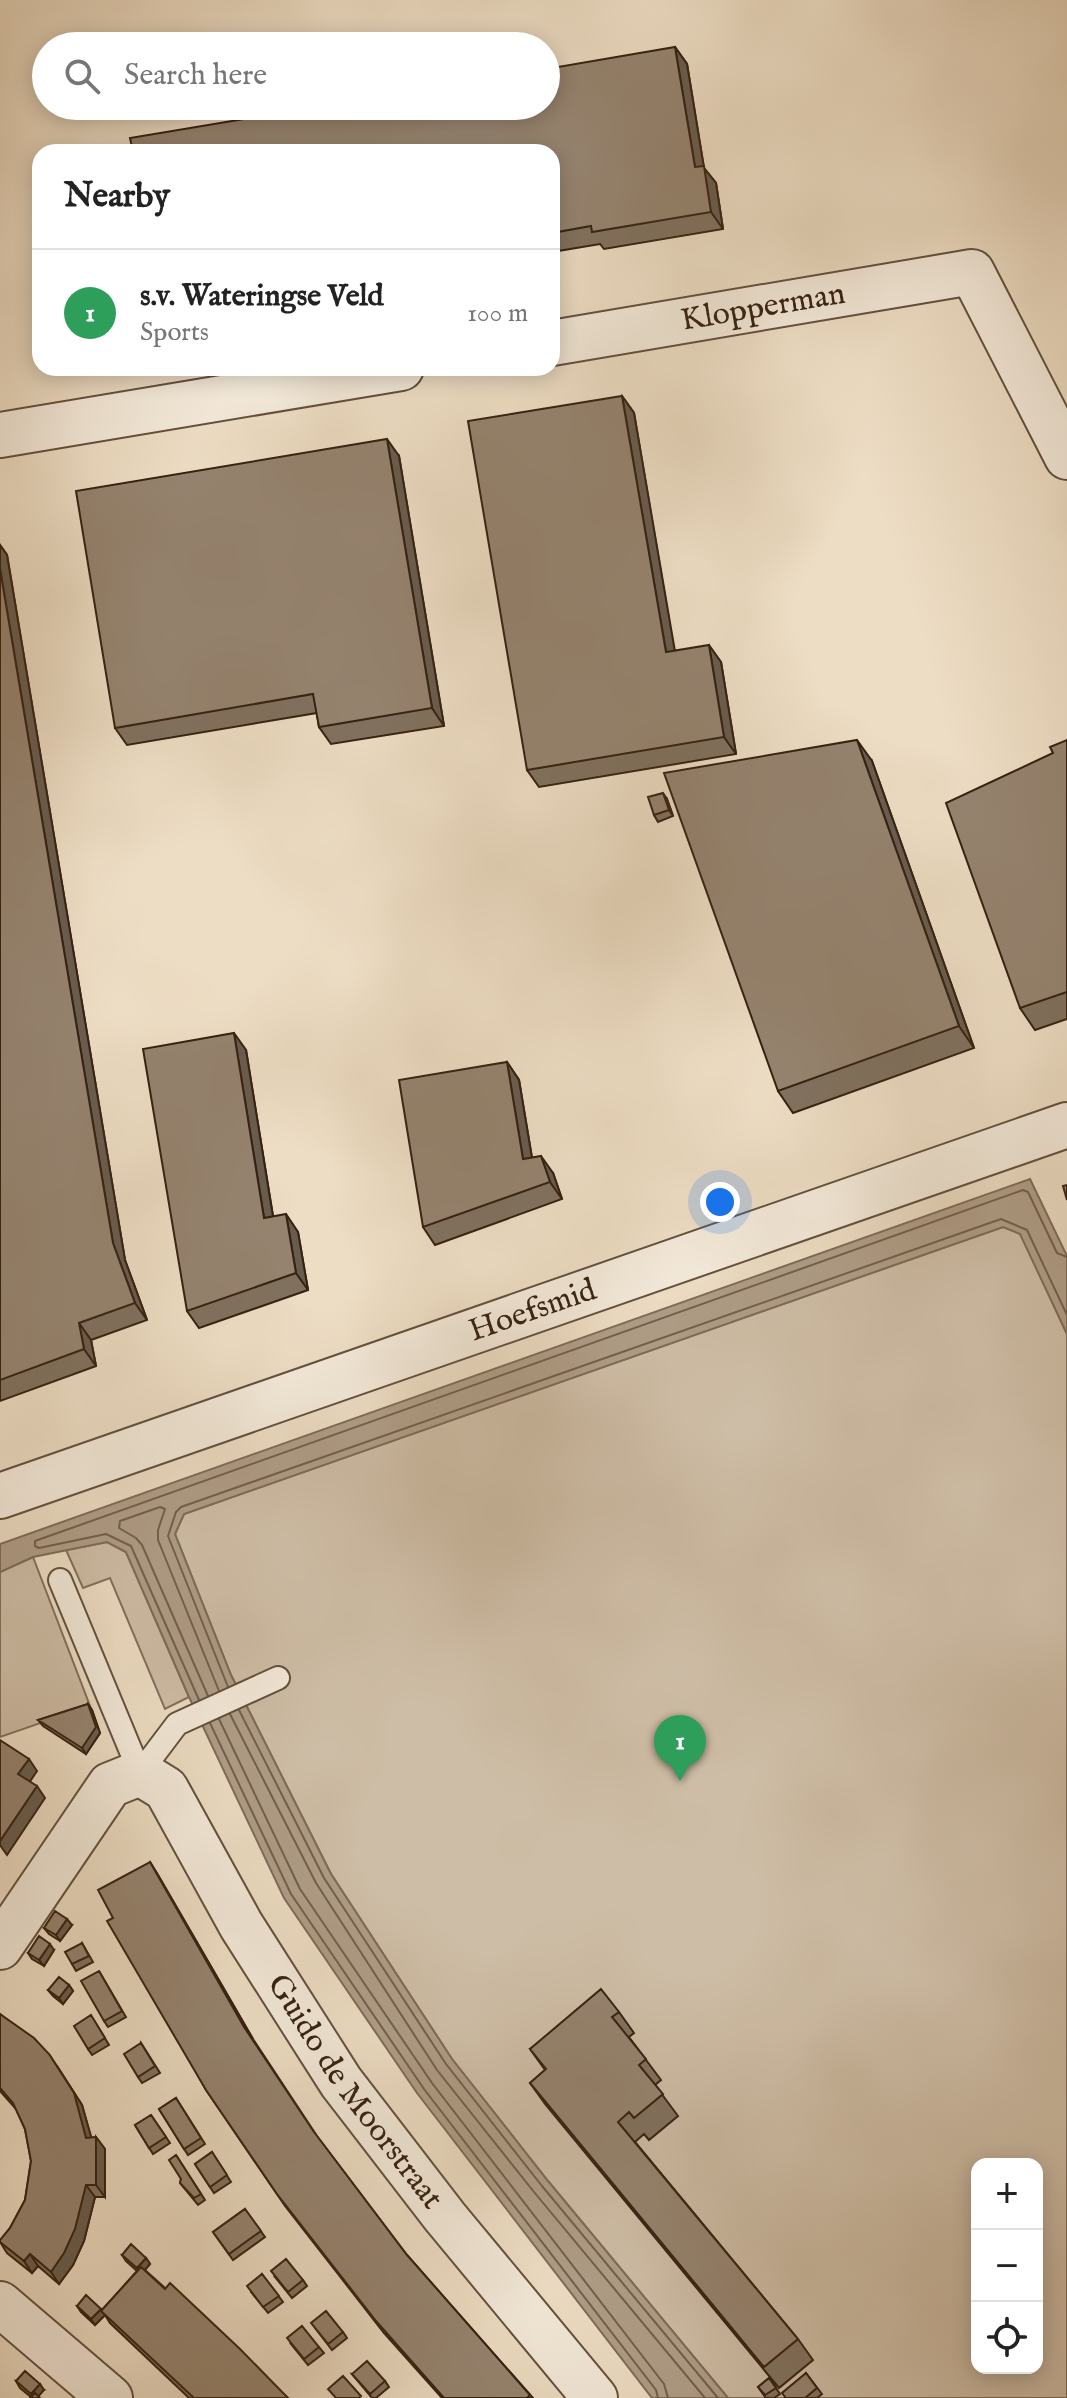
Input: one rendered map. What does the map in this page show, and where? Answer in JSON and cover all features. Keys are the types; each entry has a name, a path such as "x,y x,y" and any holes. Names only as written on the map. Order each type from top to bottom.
{"street":[{"name":"Klopperman","path":"560,342 972,272 1067,457"},
{"path":"0,435 353,376"},
{"name":"Hoefsmid","path":"0,1496 1067,1125"},
{"path":"0,1947 110,1785 140,1773"},
{"name":"Guido de Moorstraat","path":"140,1773 166,1789 241,1925 341,2082 445,2217 595,2398"},
{"path":"0,2304 110,2398"}],"lane":[{"path":"60,1580 140,1773"},
{"path":"140,1773 177,1724 278,1678"}],"shaded area":[{"path":"1003,1227 1020,1233 1067,1334 1067,2398 728,2398 548,2181 452,2059 331,1874 231,1675 175,1534 184,1514"},
{"path":"107,1542 126,1552 189,1697 165,1709 110,1578 83,1588 66,1550"},
{"path":"33,1557 90,1706 0,1737 0,1572"}],"water":[{"path":"1030,1179 1067,1256 1067,1334 1020,1234 1003,1227 184,1514 175,1534 231,1675 331,1874 452,2059 548,2181 728,2398 652,2398 417,2093 284,1898 189,1697 126,1552 107,1542 33,1557 0,1572 0,1544"}],"building":[{"path":"675,47 695,167 704,166 711,212 592,232 591,226 560,232 560,144 131,144 130,138 239,120 560,120 560,67"},
{"path":"622,396 666,652 709,645 724,737 527,770 468,421"},
{"path":"387,439 432,708 319,727 313,694 115,728 76,491"},
{"path":"0,569 113,1243 135,1303 79,1323 84,1349 0,1380"},
{"path":"857,740 959,1026 778,1091 664,773"},
{"path":"1067,740 1067,992 1020,1008 946,803 1053,753 1050,747"},
{"path":"663,793 669,810 654,815 648,797"},
{"path":"234,1033 264,1218 286,1214 296,1273 187,1311 143,1049"},
{"path":"507,1062 523,1159 541,1156 550,1182 423,1227 399,1080"},
{"path":"88,1704 96,1727 82,1748 38,1720"},
{"path":"0,1740 29,1759 18,1774 37,1786 0,1841"},
{"path":"150,1862 244,2027 314,2132 407,2255 530,2395 527,2398 444,2398 376,2321 277,2194 206,2090 107,1921 113,1918 98,1890"},
{"path":"55,1911 67,1919 56,1935 44,1928"},
{"path":"39,1936 50,1944 39,1960 28,1953"},
{"path":"82,1943 89,1956 72,1964 65,1952"},
{"path":"99,1971 122,2011 104,2021 81,1981"},
{"path":"59,1977 69,1985 59,1998 48,1990"},
{"path":"601,1989 619,2012 612,2017 646,2059 639,2065 663,2094 634,2118 629,2112 618,2122 798,2339 764,2367 530,2083 546,2069 530,2049"},
{"path":"0,2014 34,2038 49,2054 74,2093 86,2138 96,2137 96,2185 86,2185 75,2229 51,2272 30,2254 24,2261 0,2242 25,2200 31,2161 25,2129 13,2103 0,2088"},
{"path":"91,2015 105,2038 88,2049 74,2026"},
{"path":"141,2043 155,2066 138,2077 124,2054"},
{"path":"176,2098 201,2138 184,2149 159,2109"},
{"path":"151,2115 166,2137 149,2148 135,2125"},
{"path":"212,2152 227,2175 210,2187 195,2164"},
{"path":"176,2155 201,2194 194,2198 180,2183 181,2179 169,2160"},
{"path":"245,2209 261,2231 229,2254 213,2232"},
{"path":"131,2244 146,2258 137,2268 122,2255"},
{"path":"286,2259 303,2280 288,2292 271,2271"},
{"path":"141,2267 165,2289 170,2283 288,2398 194,2398 101,2311"},
{"path":"262,2274 279,2296 263,2307 247,2286"},
{"path":"86,2295 101,2309 91,2319 77,2306"},
{"path":"326,2311 343,2332 328,2344 311,2323"},
{"path":"302,2326 319,2347 304,2359 287,2338"},
{"path":"367,2361 385,2381 370,2394 352,2374"},
{"path":"25,2371 40,2384 31,2394 16,2381"},
{"path":"806,2373 817,2388 805,2398 786,2398 782,2393"},
{"path":"343,2376 361,2396 359,2398 336,2398 328,2389"},
{"path":"769,2378 776,2388 765,2395 758,2387"}],"place":[{"name":"s.v. Wateringse Veld","path":"680,1781"}]}
